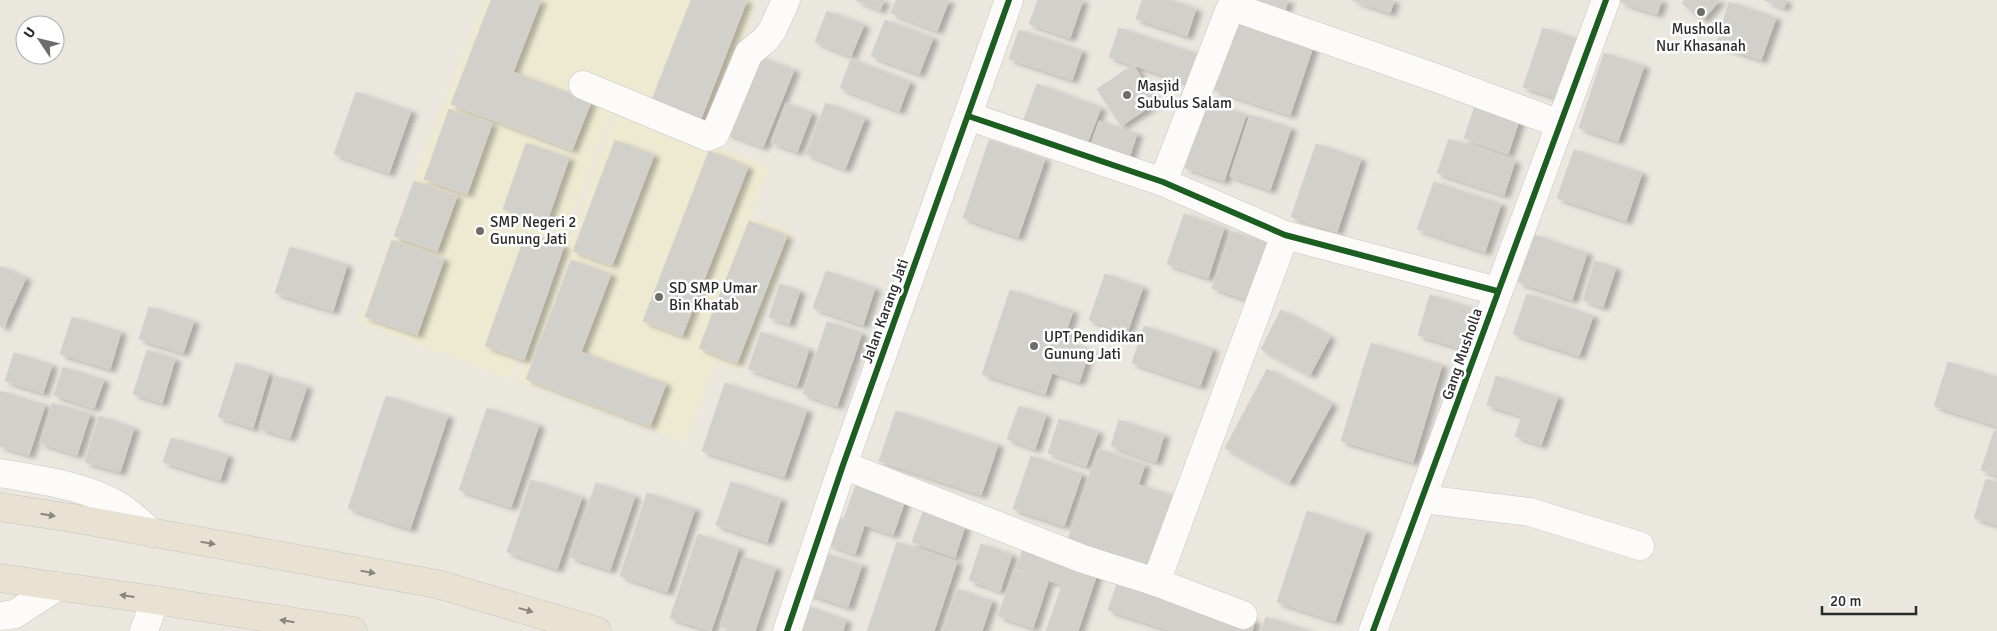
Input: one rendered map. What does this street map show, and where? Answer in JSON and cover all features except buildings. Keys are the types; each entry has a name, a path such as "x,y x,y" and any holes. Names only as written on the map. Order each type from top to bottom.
{"highway":[{"path":"0,507 438,584 597,631"},
{"path":"0,578 353,631"}],"street":[{"path":"583,85 708,138 714,134 749,53 766,39 773,29 786,0"},
{"name":"Jalan Karang Jati","path":"787,631 843,465 1009,0"},
{"name":"Gang Musholla","path":"1373,631 1606,0"},
{"path":"1163,182 1231,8 1236,8 1440,79 1560,124"},
{"path":"968,116 1163,182 1285,235 1497,291"},
{"path":"1156,582 1285,235"},
{"path":"843,465 1037,542 1156,582 1243,614"},
{"path":"0,474 61,484 92,495 119,506 152,533"},
{"path":"1422,499 1530,512 1640,546"},
{"path":"0,616 16,614 58,586"},
{"path":"144,631 155,600"}],"shaded area":[{"name":"SMP Negeri 2 Gunung Jati","path":"483,0 758,0 704,140 614,106 510,379 359,322"},
{"name":"SD SMP Umar Bin Khatab","path":"617,110 770,167 751,217 794,233 742,372 716,362 686,442 516,380"}],"cycle path":[{"path":"787,631 843,465 1009,0"},
{"path":"1373,631 1606,0"},
{"path":"968,116 1163,182 1285,235 1497,291"}],"place":[{"name":"Musholla Nur Khasanah","path":"1701,12"},
{"name":"Masjid Subulus Salam","path":"1127,95"},
{"name":"SMP Negeri 2 Gunung Jati","path":"480,231"},
{"name":"SD SMP Umar Bin Khatab","path":"659,297"},
{"name":"UPT Pendidikan Gunung Jati","path":"1034,346"}]}
